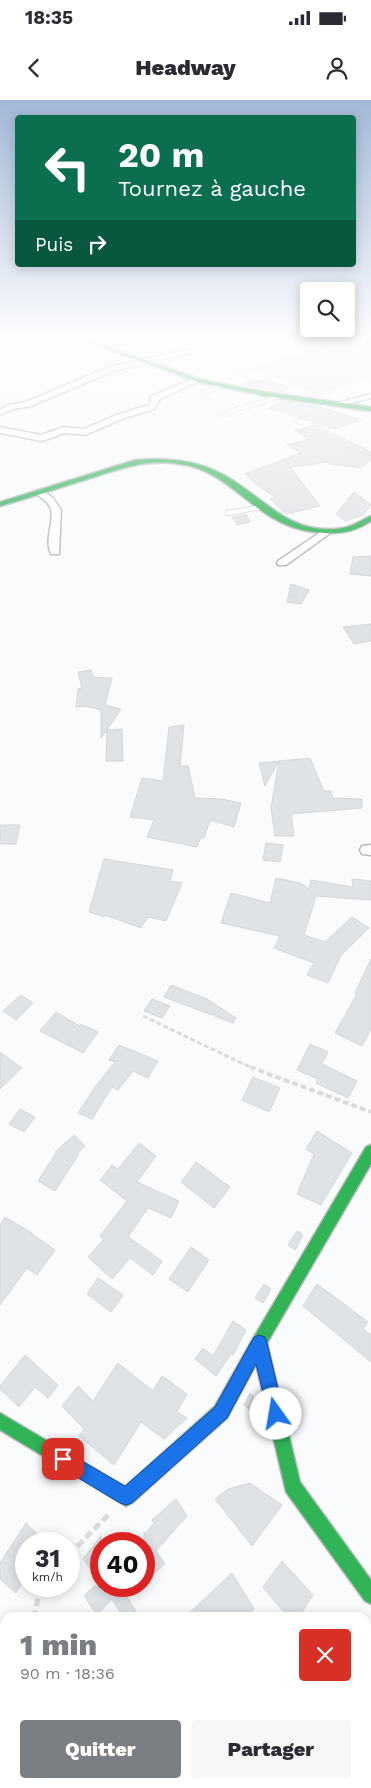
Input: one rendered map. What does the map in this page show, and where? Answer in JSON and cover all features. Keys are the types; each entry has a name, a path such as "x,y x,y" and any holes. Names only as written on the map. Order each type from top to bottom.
{"street":[{"path":"0,430 42,438 64,430 86,432 117,419"},
{"path":"0,504 136,462 178,462 206,468 232,481 262,507 282,521 300,528 325,532 345,531 370,521"},
{"path":"40,492 50,500 56,510 53,541 55,552"},
{"path":"282,563 325,532"},
{"path":"0,1421 126,1497 221,1412 371,1151"},
{"path":"259,1343 292,1486 371,1595"}],"lane":[{"path":"228,513 262,507"}],"path":[{"path":"299,419 293,421 348,448 371,456"},
{"path":"143,1016 254,1069 371,1112"},
{"path":"80,1543 126,1497"},
{"path":"35,1612 39,1597"}],"building":[{"path":"303,419 361,420 335,429"},
{"path":"316,425 371,452 371,460 361,468 330,464 329,462 290,467 320,506 286,514 270,499 276,498 245,474 301,453 287,445 309,439 295,431"},
{"path":"354,492 371,505 363,515 346,521 336,514"},
{"path":"246,514 250,522 237,525 232,517"},
{"path":"371,556 371,576 350,574 353,557"},
{"path":"291,584 309,590 301,604 287,602"},
{"path":"371,624 371,641 354,644 343,627"},
{"path":"91,670 93,677 112,678 105,705 121,709 101,738 101,710 85,706 76,707 78,689 82,688 78,672"},
{"path":"184,725 180,766 188,766 195,798 221,799 241,803 234,827 210,820 204,838 201,837 197,847 147,837 154,820 130,817 142,778 163,781 169,727"},
{"path":"122,729 123,761 106,761 107,730"},
{"path":"310,758 324,791 331,791 333,798 362,799 362,808 291,814 294,836 275,836 271,808 279,761"},
{"path":"279,761 265,786 259,763"},
{"path":"0,825 20,825 16,844 0,844"},
{"path":"266,843 283,845 280,862 263,860"},
{"path":"104,859 173,870 170,881 182,883 166,921 148,917 141,928 105,915 104,917 89,912"},
{"path":"276,878 300,883 309,889 311,880 353,887 352,879 371,881 371,900 316,896 304,935 325,942 352,917 369,928 341,955 328,983 307,975 314,963 274,948 280,936 221,923 231,893 270,903"},
{"path":"371,959 371,1029 362,1046 335,1033 357,994 355,993"},
{"path":"171,985 207,999 236,1018 233,1023 164,997"},
{"path":"21,995 33,1003 16,1020 3,1011"},
{"path":"152,999 170,1006 162,1018 144,1011"},
{"path":"56,1012 80,1026 81,1024 98,1032 83,1053 40,1031"},
{"path":"310,1044 328,1052 322,1064 357,1081 348,1098 316,1083 318,1079 297,1070"},
{"path":"119,1045 158,1061 148,1078 133,1071 118,1090 112,1087 92,1119 78,1113 95,1087 115,1062 109,1060"},
{"path":"0,1052 22,1068 0,1089"},
{"path":"253,1077 280,1088 269,1112 242,1100"},
{"path":"20,1109 35,1117 24,1132 9,1124"},
{"path":"317,1131 352,1153 321,1205 297,1194 314,1154 306,1149"},
{"path":"74,1135 85,1146 78,1153 55,1191 38,1181 55,1152"},
{"path":"139,1143 156,1156 137,1182 179,1201 171,1218 148,1208 128,1237 162,1261 153,1275 130,1258 112,1279 88,1257 104,1239 100,1236 127,1201 100,1180 112,1165 118,1169"},
{"path":"196,1162 230,1187 214,1208 181,1182"},
{"path":"5,1217 32,1233 55,1250 37,1275 27,1268 0,1305 0,1225"},
{"path":"297,1231 303,1235 295,1250 288,1245"},
{"path":"191,1247 209,1260 188,1292 169,1279"},
{"path":"98,1278 123,1295 111,1312 87,1294"},
{"path":"264,1284 271,1289 263,1303 255,1298"},
{"path":"317,1284 368,1322 363,1329 371,1335 371,1362 303,1306"},
{"path":"233,1321 246,1330 233,1355 231,1354 216,1376 195,1359 203,1348 213,1356"},
{"path":"25,1355 58,1385 48,1398 35,1387 19,1407 0,1389 0,1386"},
{"path":"118,1363 153,1391 162,1376 187,1394 177,1412 187,1418 164,1439 141,1422 114,1465 79,1436 84,1429 62,1406 78,1386 93,1401"},
{"path":"250,1393 253,1396 258,1416 244,1405"},
{"path":"250,1483 282,1505 252,1546 215,1499 228,1489"},
{"path":"176,1499 187,1516 156,1551 165,1564 155,1573 155,1532 147,1532 154,1523 152,1520"},
{"path":"26,1523 35,1532 20,1532"},
{"path":"15,1540 15,1592 0,1579 0,1563"},
{"path":"90,1550 90,1568 83,1559"},
{"path":"282,1561 313,1595 302,1612 284,1612 263,1587"},
{"path":"232,1573 254,1609 251,1612 190,1612"},
{"path":"90,1590 90,1597 127,1597 136,1612 120,1612 112,1599 100,1612 95,1612 84,1596"}],"traffic: fast":[{"path":"0,504 129,464 158,460 202,467 221,476 270,513 288,523 308,529 343,530 353,528 371,518"},
{"path":"371,1151 259,1342 292,1486 371,1595"},
{"path":"0,1421 126,1497 221,1412 259,1343"}],"route":[{"path":"63,1459 126,1497 221,1412 259,1343 276,1414"}]}
